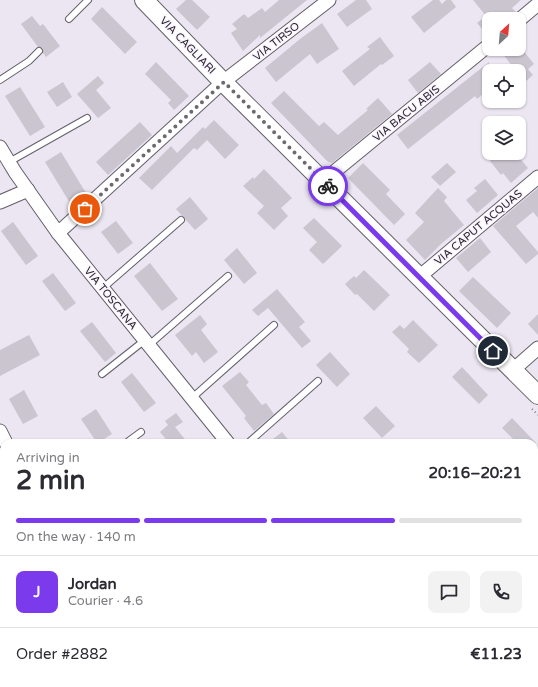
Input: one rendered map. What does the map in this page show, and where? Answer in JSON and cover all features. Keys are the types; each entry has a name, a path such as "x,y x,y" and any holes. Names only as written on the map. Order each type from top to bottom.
{"street":[{"name":"VIA CAGLIARI","path":"144,0 418,277 538,395"},
{"name":"VIA TIRSO","path":"58,233 224,82 329,0"},
{"path":"526,14 538,4"},
{"name":"VIA BACU ABIS","path":"324,181 482,51"},
{"name":"VIA TOSCANA","path":"0,148 58,233 225,439"},
{"name":"VIA CAPUT ACQUAS","path":"418,277 538,177"},
{"path":"0,202 28,190"},
{"path":"513,370 538,348"}],"lane":[{"path":"69,19 88,0"},
{"path":"0,80 29,61 39,51"},
{"path":"9,162 87,118"},
{"path":"102,288 181,220"},
{"path":"102,374 147,342 228,276"},
{"path":"192,398 274,325"},
{"path":"253,439 318,381"},
{"path":"132,439 142,432"}],"building":[{"path":"186,0 192,0 210,17 197,30 176,9"},
{"path":"279,0 307,0 260,38 260,35 243,51 231,33 237,29 232,24 244,14 248,18 262,8 265,12"},
{"path":"356,0 366,0 372,9 347,27 337,14"},
{"path":"433,0 439,0 442,4 446,0 451,0 456,7 424,33 411,17"},
{"path":"473,0 521,0 512,8 516,12 483,12"},
{"path":"102,7 137,42 125,54 91,19"},
{"path":"32,16 40,26 43,24 60,46 46,57 42,48 38,47 21,24"},
{"path":"482,19 482,29 477,23"},
{"path":"322,23 339,49 317,64 310,54 276,82 265,68"},
{"path":"380,37 394,56 382,65 381,64 354,86 342,71 370,49 367,47"},
{"path":"526,54 534,64 528,69 533,75 526,81 526,64 511,64 504,56 526,56"},
{"path":"156,62 189,96 174,110 168,103 171,100 145,74"},
{"path":"430,62 441,74 418,93 408,80"},
{"path":"482,68 482,95 477,99 475,96 408,149 397,135"},
{"path":"98,76 104,83 96,90 111,108 98,118 77,94"},
{"path":"63,82 72,97 57,107 47,92"},
{"path":"20,87 45,127 30,136 5,96"},
{"path":"284,91 319,126 324,122 338,135 368,110 366,109 378,98 392,114 332,163 328,162 271,103"},
{"path":"214,120 239,145 225,159 207,140 197,150 194,148 152,190 139,178 171,146 177,153 203,127 205,129"},
{"path":"140,122 152,135 108,175 96,162"},
{"path":"61,152 86,193 70,203 45,162"},
{"path":"521,160 528,168 511,183 503,173 501,175 490,161"},
{"path":"363,163 390,190 386,194 405,214 394,225 348,178"},
{"path":"447,163 456,172 440,186 431,177"},
{"path":"264,169 292,198 281,208 288,216 274,230 257,213 264,206 243,186 253,177 254,179"},
{"path":"485,179 498,195 477,213 466,200 477,191 474,188"},
{"path":"438,188 447,197 444,201 464,225 441,244 425,260 406,240 424,222 415,213"},
{"path":"538,188 538,218 533,212 516,226 538,252 538,254 526,264 493,226"},
{"path":"190,197 208,219 195,230 176,209"},
{"path":"314,218 342,246 323,264 309,250 317,242 303,228"},
{"path":"116,221 133,243 118,254 101,232"},
{"path":"13,222 38,256 26,265 1,231"},
{"path":"480,238 491,252 468,272 456,258"},
{"path":"237,248 257,273 244,284 224,260"},
{"path":"150,263 178,299 162,311 134,276"},
{"path":"364,270 390,295 374,311 357,294 355,295 345,284 354,276 356,278"},
{"path":"53,273 76,303 65,311 42,281"},
{"path":"473,277 511,313 497,328 459,291"},
{"path":"277,289 305,322 299,327 311,341 302,348 268,308 258,316 252,310"},
{"path":"538,314 538,335 528,324"},
{"path":"200,315 207,324 201,330 218,352 204,363 196,352 192,356 175,335"},
{"path":"413,320 438,345 419,363 407,352 409,349 392,332 400,325 404,329"},
{"path":"92,322 116,353 105,362 80,331"},
{"path":"29,335 40,355 0,376 0,350"},
{"path":"330,352 350,374 337,387 316,365"},
{"path":"462,367 488,395 479,404 452,377"},
{"path":"240,372 249,382 246,385 262,405 266,403 274,414 254,431 244,418 246,416 222,386"},
{"path":"132,373 156,403 144,412 121,382"},
{"path":"24,390 38,416 23,424 9,399"},
{"path":"376,406 395,426 382,438 363,418"},
{"path":"96,409 112,434 104,439 94,439 81,419"},
{"path":"176,413 183,422 175,427 185,439 166,439 160,432 168,425 165,421"},
{"path":"512,418 532,439 513,439 502,428"},
{"path":"282,432 288,439 273,439"}],"way so far":[{"path":"85,209 224,82 328,186"}],"route":[{"path":"328,186 493,351"}]}
